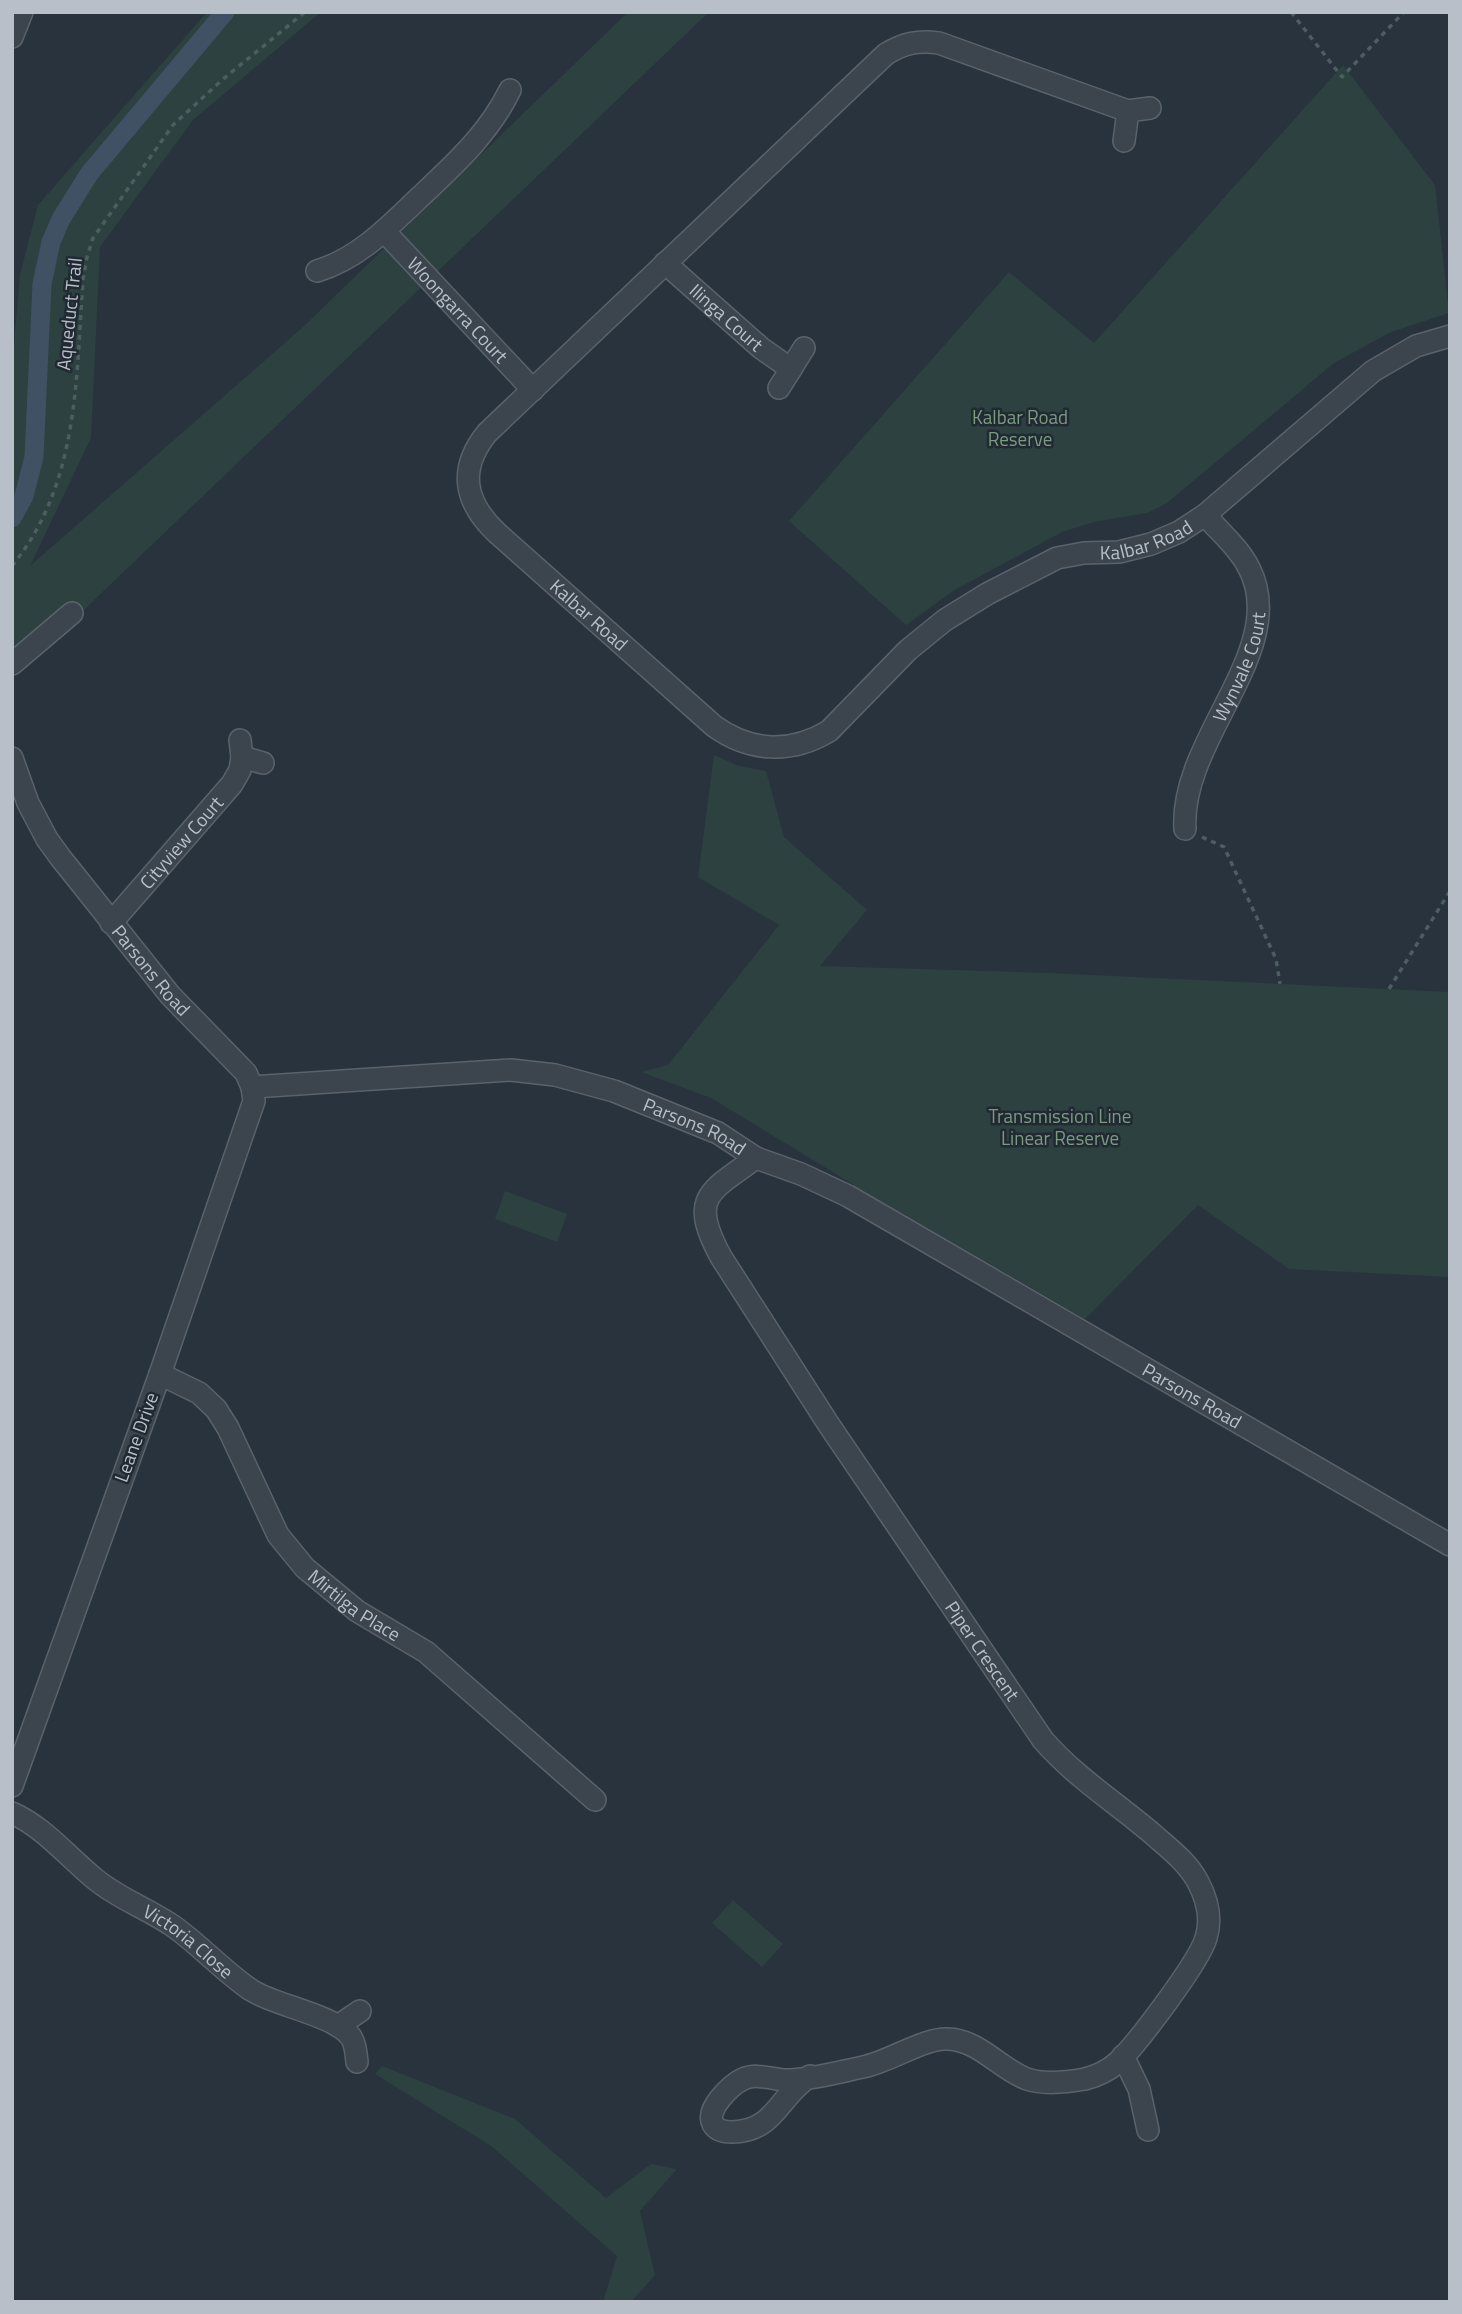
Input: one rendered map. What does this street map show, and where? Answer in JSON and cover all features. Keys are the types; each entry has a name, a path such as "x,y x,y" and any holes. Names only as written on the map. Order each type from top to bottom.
{"street":[{"path":"12,37 22,12"},
{"name":"Kalbar Road","path":"1128,111 950,47 929,42 906,43 878,61 487,433 474,453 468,478 472,502 478,513 496,533 707,720 737,740 762,747 803,744 829,731 908,650 945,620 987,594 1057,558 1084,553 1119,552 1151,544 1179,532 1205,514 1373,371 1416,346 1450,336"},
{"path":"317,271 346,260 384,231 478,140 497,115 510,89"},
{"path":"1124,141 1128,111 1150,108"},
{"name":"Woongarra Court","path":"384,231 533,390"},
{"name":"Ilinga Court","path":"665,263 761,348 791,369"},
{"path":"779,387 804,348"},
{"name":"Wynvale Court","path":"1185,829 1184,814 1189,785 1255,640 1260,612 1257,588 1248,566 1205,514"},
{"path":"12,664 72,613"},
{"name":"Cityview Court","path":"111,923 232,784 240,770 241,749 263,763"},
{"name":"Parsons Road","path":"12,758 27,803 47,839 170,995 246,1073 252,1087 488,1070 539,1072 592,1084 637,1099 730,1139 756,1158 811,1178 867,1206 1089,1338 1450,1545"},
{"name":"Leane Drive","path":"12,1786 252,1108 252,1087"},
{"name":"Piper Crescent","path":"756,1158 719,1185 709,1197 704,1220 742,1293 1043,1740 1076,1773 1180,1858 1192,1871 1203,1893 1209,1916 1207,1937 1202,1948 1123,2056"},
{"name":"Mirtilga Place","path":"160,1374 200,1394 216,1409 228,1427 278,1535 305,1568 357,1612 433,1657 595,1800"},
{"name":"Victoria Close","path":"12,1813 36,1827 108,1889 186,1935 248,1988 272,2001 338,2026"},
{"path":"357,2063 354,2043 338,2026 360,2011"},
{"path":"810,2076 877,2064 947,2038 968,2044 1017,2074 1037,2081 1086,2078 1107,2070 1123,2056 1139,2089 1148,2130"}],"path":[{"name":"Aqueduct Trail","path":"12,566 49,505 67,454 74,415 83,279 86,257 93,237 173,125 222,80 305,12"},
{"path":"1291,12 1342,78 1404,12"},
{"path":"1185,829 1224,847 1276,960 1279,984"},
{"path":"1389,989 1450,891"}],"green space":[{"path":"207,12 321,12 193,120 100,247 91,438 30,566 303,327 628,12 709,12 19,672 12,674 12,367 20,274 38,205"},
{"name":"Kalbar Road Reserve","path":"1343,65 1435,185 1449,313 1391,332 1334,363 1167,503 1147,513 1094,522 1062,532 953,591 906,625 789,521 1009,272 1094,343"},
{"name":"Transmission Line Linear Reserve","path":"714,755 739,766 766,771 784,837 867,910 820,966 1050,973 1450,992 1450,1277 1289,1269 1198,1205 1085,1319 862,1190 711,1098 641,1072 668,1065 779,925 698,877"},
{"path":"505,1191 567,1214 557,1242 495,1219"},
{"path":"733,1900 783,1944 762,1967 712,1923"},
{"path":"382,2066 515,2119 606,2198 651,2164 677,2169 640,2211 655,2275 631,2302 603,2302 617,2256 491,2146 375,2074"}],"waterway":[{"path":"12,518 24,496 34,457 42,284 51,242 61,219 89,174 225,12"}]}
